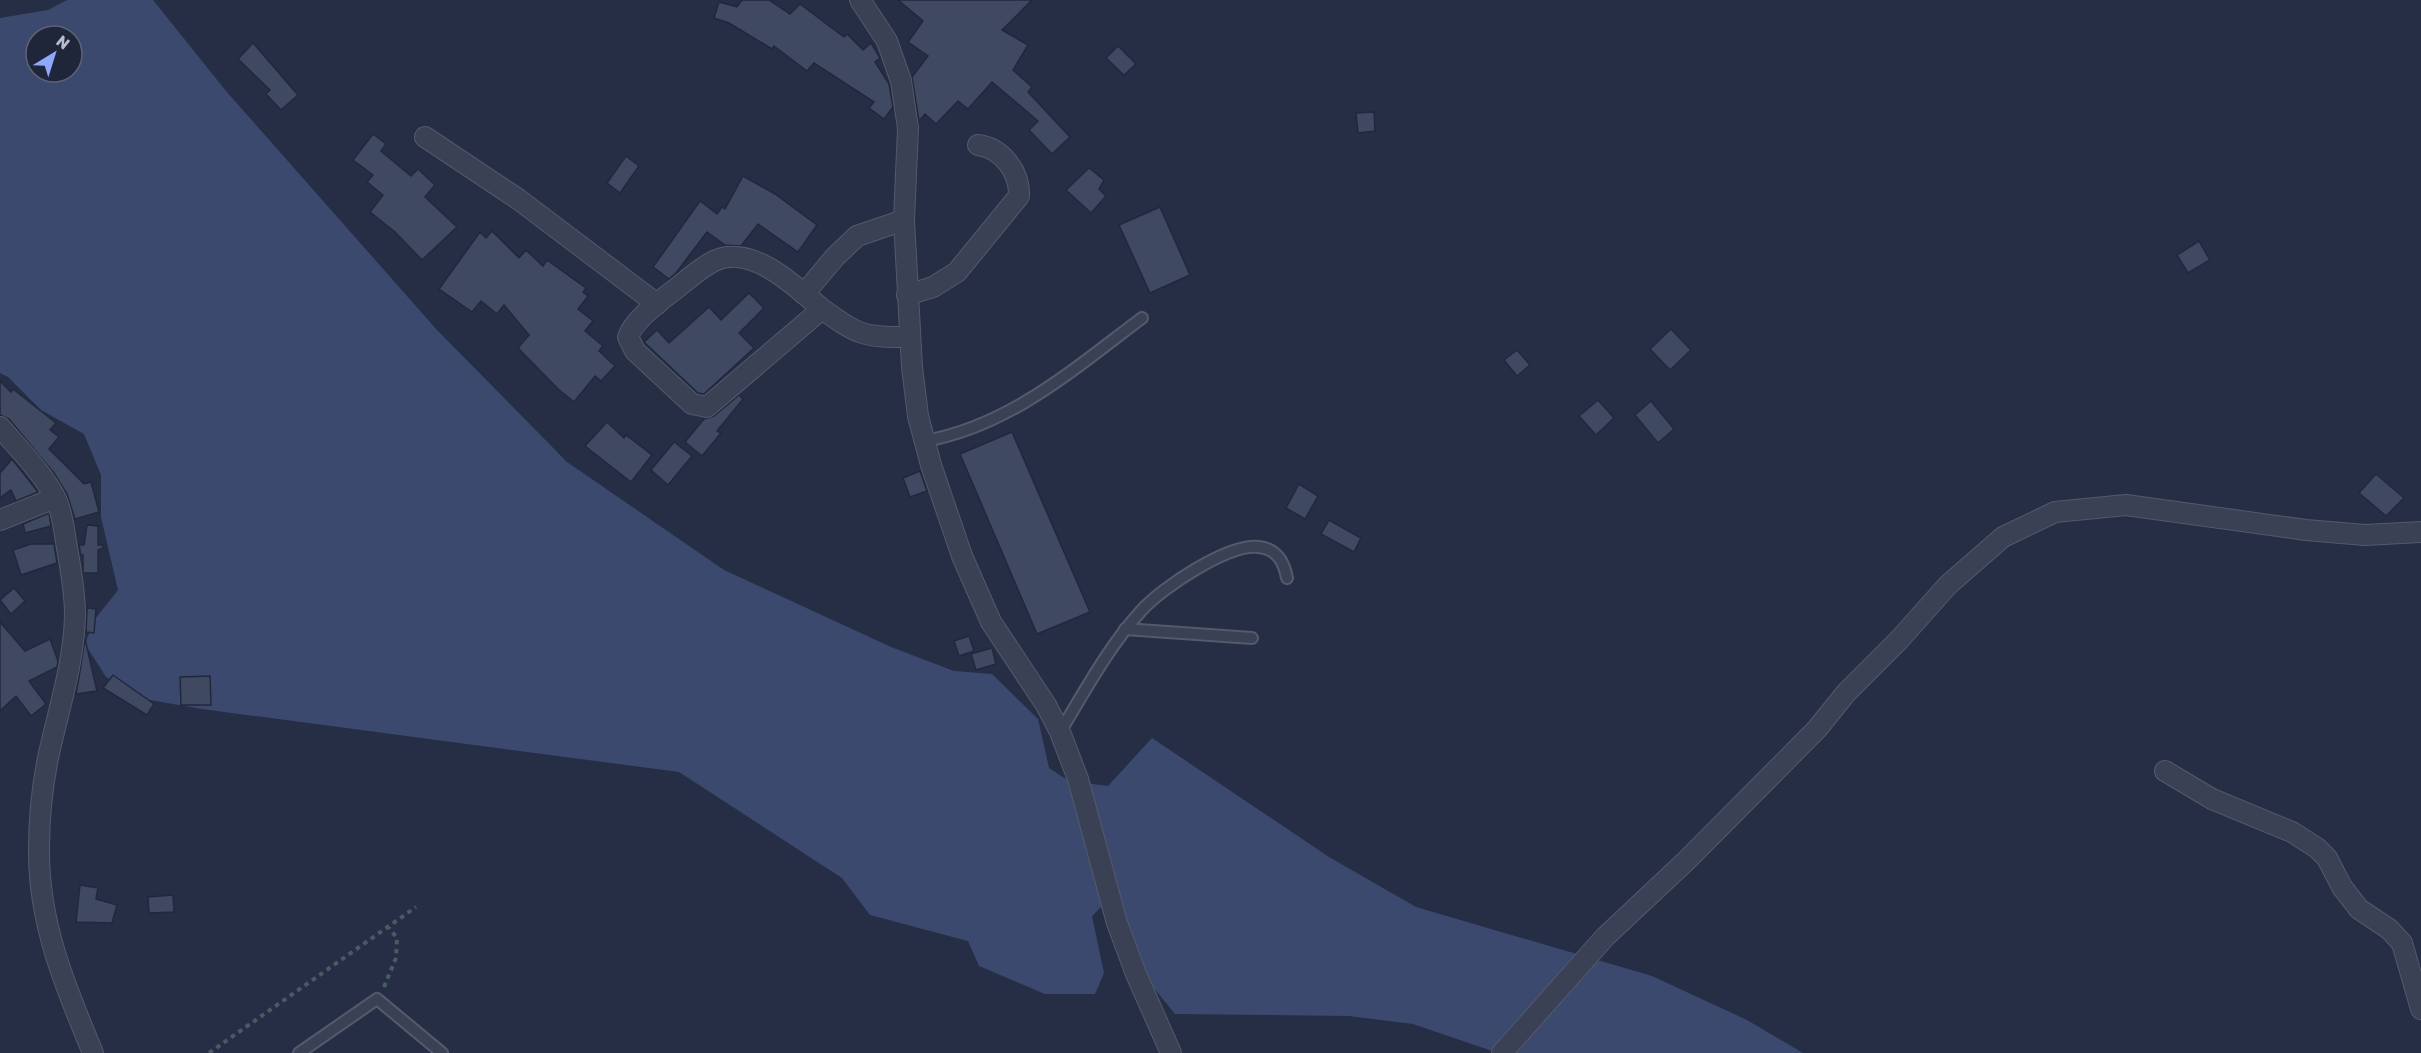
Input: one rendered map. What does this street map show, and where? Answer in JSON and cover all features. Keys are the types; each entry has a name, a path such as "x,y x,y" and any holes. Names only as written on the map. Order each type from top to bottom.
{"street":[{"path":"860,0 887,41 901,81 908,128 904,220 907,295 918,416 925,441 949,521 991,622 1046,705 1060,732 1078,779 1118,923 1136,974 1171,1053"},
{"path":"425,137 518,199 657,304"},
{"path":"907,295 933,287 957,272 1019,196 1016,177 1002,156 996,150 978,145"},
{"path":"804,294 835,257 857,236 904,220"},
{"path":"822,309 707,407 702,408 692,404 630,344 628,337 630,331 657,304 713,262 728,256 741,256 753,260 861,334 871,337 910,337"},
{"path":"0,428 35,469 55,498 62,515 71,570 75,616 68,671 43,784 39,850 40,878 42,906 50,941 93,1053"},
{"path":"0,520 55,498"},
{"path":"1502,1053 1605,937 1687,860 1817,729 1846,693 1899,640 1948,585 2003,537 2055,512 2126,506 2306,530 2365,535 2421,532"},
{"path":"2165,771 2212,799 2292,832 2317,848 2327,858 2342,887 2360,909 2389,929 2402,943 2421,1009"}],"lane":[{"path":"925,441 948,437 975,428 1002,415 1058,382 1142,318"},
{"path":"1060,732 1125,629 1150,601 1172,584 1201,566 1241,549 1258,546 1274,553 1285,567 1287,578"},
{"path":"1125,629 1252,638"},
{"path":"299,1053 377,999 442,1053"}],"path":[{"path":"209,1053 416,907"},
{"path":"377,999 389,979 396,958 398,938 389,928"}],"water":[{"path":"67,0 153,0 226,91 437,330 567,462 724,570 891,647 954,671 992,674 1038,719 1049,768 1069,781 1108,786 1152,738 1329,857 1416,907 1652,976 1747,1020 1803,1053 1498,1053 1413,1024 1349,1016 1175,1014 1149,982 1119,907 1101,907 1092,916 1104,973 1095,994 1045,994 979,966 968,941 870,915 842,878 679,772 202,709 144,699 106,677 85,644 95,619 118,590 101,517 101,475 84,434 41,410 8,377 0,373 0,18 48,10"}],"building":[{"path":"742,0 769,0 790,14 800,4 844,37 847,34 863,50 871,43 880,58 875,62 889,84 893,107 884,119 869,108 874,102 814,63 807,71 774,46 772,49 729,23 714,18 719,2 737,7"},
{"path":"898,0 1032,0 1002,30 1028,45 1013,70 1032,87 1028,92 1070,137 1052,154 1029,130 1038,121 992,82 968,109 958,101 936,124 925,114 919,121 912,77 928,56 908,42 923,21"},
{"path":"253,43 298,95 281,110 266,94 270,90 238,59"},
{"path":"1118,46 1136,64 1124,75 1106,58"},
{"path":"1374,112 1375,131 1358,133 1356,113"},
{"path":"373,134 386,144 381,151 411,176 418,169 435,185 425,197 457,227 422,260 395,232 370,212 383,195 367,182 373,175 353,160"},
{"path":"626,156 639,166 620,193 607,183"},
{"path":"1089,168 1104,180 1099,189 1106,196 1091,213 1066,190"},
{"path":"743,176 775,194 817,225 798,252 758,224 741,246 725,245 707,232 669,279 653,267 700,201 717,214 722,207 725,209"},
{"path":"1160,207 1190,275 1150,293 1119,225"},
{"path":"492,231 519,258 526,250 543,266 547,260 586,288 583,292 588,296 578,309 593,321 585,331 603,346 599,351 615,366 601,381 595,376 574,402 518,348 529,335 504,305 497,314 481,301 472,312 439,289 480,232 486,238"},
{"path":"2199,241 2210,260 2188,273 2177,255"},
{"path":"749,293 764,308 739,333 754,348 704,394 698,393 644,342 657,330 669,343 709,307 721,320"},
{"path":"1671,329 1691,350 1670,370 1650,349"},
{"path":"1517,350 1530,365 1517,376 1504,360"},
{"path":"0,381 11,392 13,389 56,423 50,430 59,437 49,449 84,484 91,482 99,512 75,519 67,494 54,473 9,419 0,415"},
{"path":"739,395 743,399 717,431 721,433 702,456 685,442 704,419 714,416"},
{"path":"1598,400 1614,418 1596,435 1579,416"},
{"path":"1651,401 1674,429 1658,443 1635,415"},
{"path":"607,422 624,438 626,435 652,455 631,482 585,446"},
{"path":"1012,432 1090,612 1037,634 960,454"},
{"path":"674,442 692,456 668,485 651,470"},
{"path":"12,459 38,492 16,501 11,490 0,498 0,473"},
{"path":"920,471 927,491 910,497 903,478"},
{"path":"2376,474 2404,498 2386,516 2359,493"},
{"path":"1299,484 1318,496 1305,519 1286,508"},
{"path":"49,513 51,526 25,533 23,524"},
{"path":"1329,520 1361,538 1354,552 1321,534"},
{"path":"87,525 98,526 98,545 103,545 103,548 98,550 98,573 83,573 83,555 81,555 79,545 84,545"},
{"path":"31,544 54,544 57,563 21,575 13,550"},
{"path":"14,588 25,601 11,614 0,600"},
{"path":"87,608 96,609 94,633 86,632"},
{"path":"0,622 25,651 50,639 58,661 57,667 29,681 46,704 31,716 16,696 0,711"},
{"path":"969,636 974,651 959,656 954,641"},
{"path":"85,639 97,691 76,694 80,671"},
{"path":"992,648 996,664 976,670 971,654"},
{"path":"113,675 154,704 147,715 103,688"},
{"path":"210,676 211,705 181,705 180,677"},
{"path":"80,885 98,888 96,899 117,905 112,923 76,922"},
{"path":"173,895 174,912 149,913 148,897"}]}
